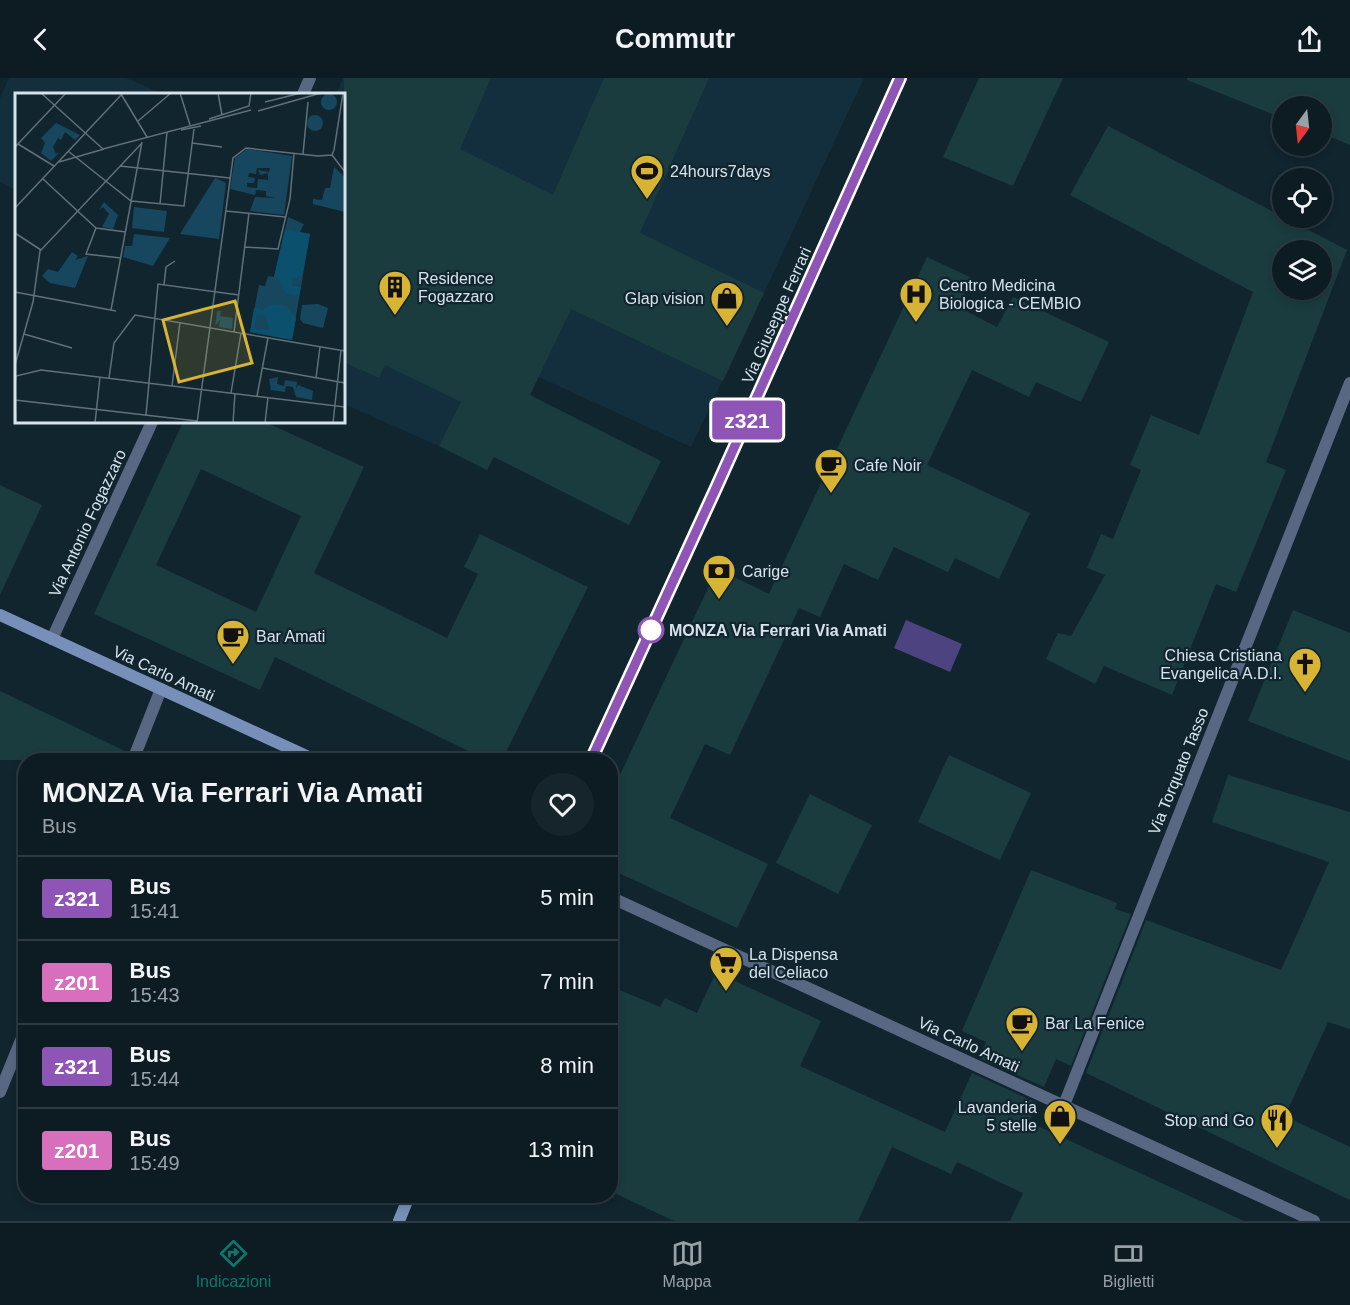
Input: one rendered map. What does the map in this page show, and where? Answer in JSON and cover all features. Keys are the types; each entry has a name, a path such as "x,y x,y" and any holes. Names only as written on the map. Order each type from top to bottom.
{"street":[{"path":"303,93 310,78"},
{"name":"Via Giuseppe Ferrari","path":"594,753 900,78"},
{"name":"Via Torquato Tasso","path":"1064,1105 1350,383"},
{"name":"Via Antonio Fogazzaro","path":"52,639 152,423"},
{"name":"Via Carlo Amati","path":"0,615 300,753"},
{"path":"136,753 161,690"},
{"name":"Via Carlo Amati","path":"618,901 1314,1221"},
{"path":"0,1092 18,1048"},
{"path":"399,1221 406,1203"}],"shaded area":[{"path":"9,78 126,78 161,93 15,93 15,190 0,182 0,98"},
{"path":"343,78 864,78 691,447 487,353 439,446 345,404 345,93 336,93"},
{"path":"906,620 962,644 950,672 894,648"}],"building":[{"path":"344,78 491,78 460,149 553,195 604,78 709,78 640,233 764,293 723,381 571,309 530,395 661,461 629,525 494,457 487,470 439,446 461,402 385,365 379,378 345,362"},
{"path":"979,78 1063,78 1013,186 943,157"},
{"path":"1187,78 1350,78 1350,145 1332,137 1332,96 1272,96 1272,114 1187,80"},
{"path":"1108,126 1272,211 1272,228 1305,228 1328,240 1272,240 1272,300 1328,300 1266,462 1286,470 1236,592 1216,584 1172,695 1104,666 1095,684 1046,659 1058,633 1071,636 1105,575 1087,568 1101,534 1113,539 1141,470 1130,465 1151,415 1199,435 1253,292 1070,195"},
{"path":"1332,242 1347,250 1332,289"},
{"path":"927,257 972,278 958,307 997,327 1013,297 1109,342 1081,402 1036,382 1029,397 972,370 927,465 1030,513 999,579 955,558 948,572 894,547 878,580 844,564 820,617 799,608 730,755 705,744 670,818 768,864 737,928 618,873 618,779 717,569 769,594"},
{"path":"183,423 267,423 364,467 314,573 447,638 478,574 464,567 480,534 588,587 505,753 473,753 275,657 260,690 94,614","holes":["201,469 301,516 256,612 156,565"]},
{"path":"0,485 42,505 0,595"},
{"name":"Chiesa Cristiana Evangelica A.D.I.","path":"1293,610 1350,633 1350,761 1248,721"},
{"path":"0,691 127,752 18,753 18,760 0,760"},
{"path":"949,755 1031,793 1000,860 918,822"},
{"path":"1228,775 1350,812 1350,1029 1328,1022 1285,1116 1350,1147 1350,1200 1086,1073 1146,920 1281,970 1329,862 1212,822"},
{"path":"810,794 872,825 838,894 776,863"},
{"path":"1031,870 1117,903 1115,909 1131,914 1071,1066 1056,1059 1044,1087 979,1058 986,1042 962,1031"},
{"path":"716,972 821,1021 800,1066 945,1132 972,1073 1037,1103 1029,1122 1244,1221 1010,1221 1023,1193 957,1162 951,1174 892,1147 858,1221 674,1221 618,1195 618,989 660,1007 665,998 697,1013"}],"bus line":[{"name":"z321","path":"594,753 900,78"}],"place":[{"name":"24hours7days","path":"647,200"},
{"name":"Residence Fogazzaro","path":"395,316"},
{"name":"Centro Medicina Biologica - CEMBIO","path":"916,323"},
{"name":"Glap vision","path":"727,327"},
{"name":"Cafe Noir","path":"831,494"},
{"name":"Carige","path":"719,600"},
{"name":"MONZA Via Ferrari Via Amati","path":"651,630"},
{"name":"Bar Amati","path":"233,665"},
{"name":"Chiesa Cristiana Evangelica A.D.I.","path":"1305,693"},
{"name":"La Dispensa del Celiaco","path":"726,992"},
{"name":"Bar La Fenice","path":"1022,1052"},
{"name":"Lavanderia 5 stelle","path":"1060,1145"},
{"name":"Stop and Go","path":"1277,1149"}]}
